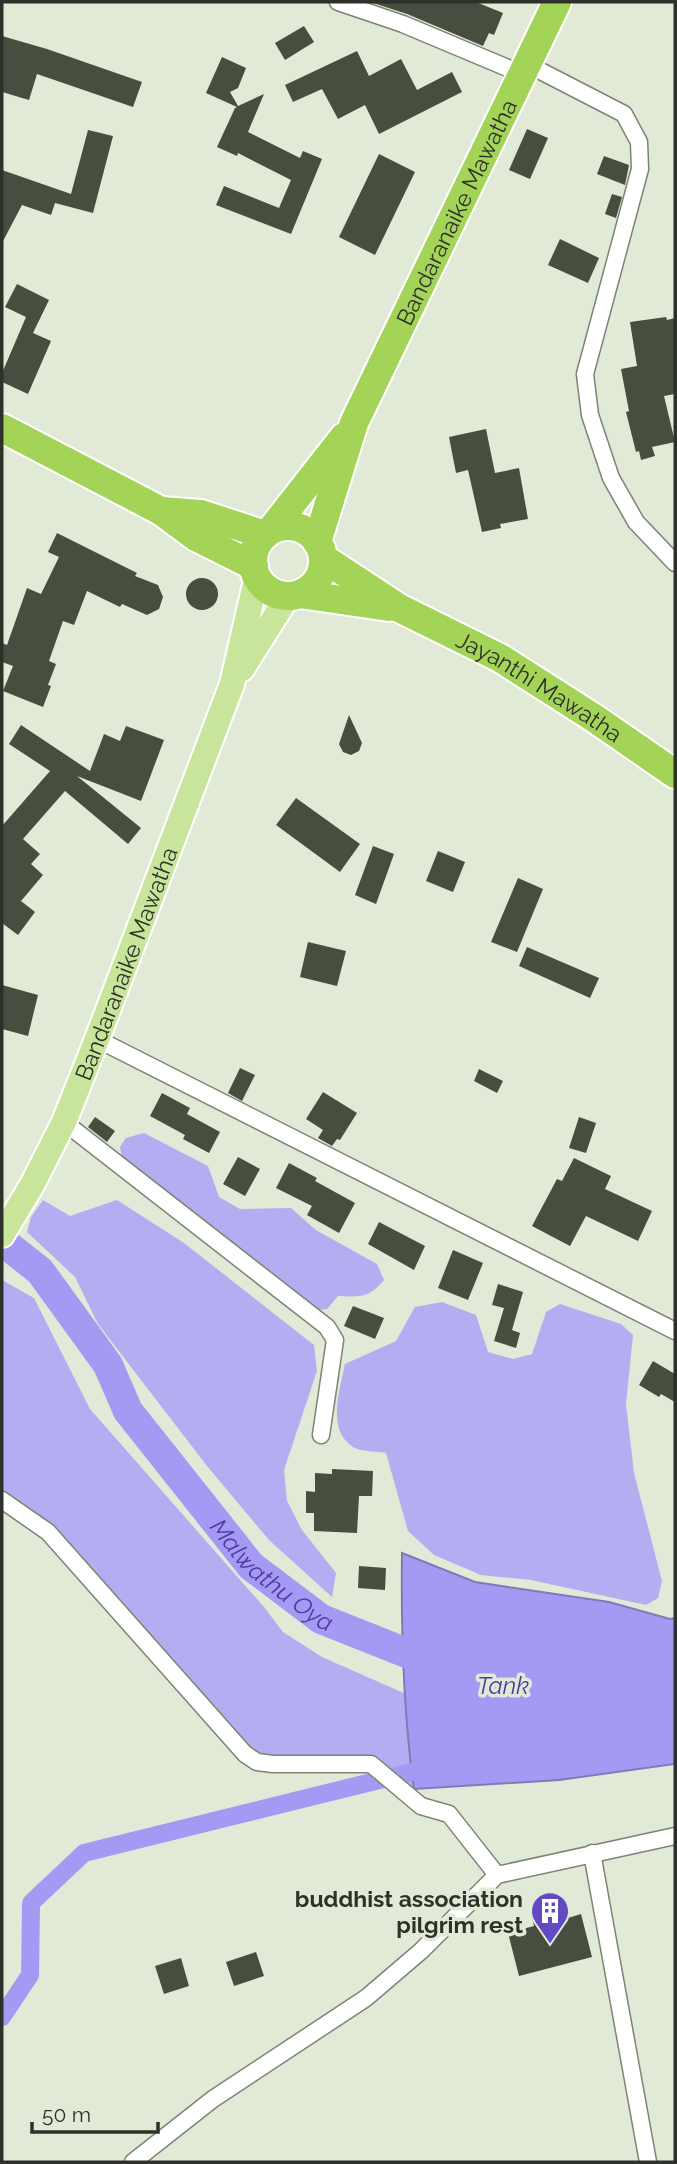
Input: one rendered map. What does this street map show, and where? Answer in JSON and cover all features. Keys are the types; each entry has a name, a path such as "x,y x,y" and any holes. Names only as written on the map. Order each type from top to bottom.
{"highway":[{"name":"Bandaranaike Mawatha","path":"320,550 354,424 557,2"},
{"name":"Bandaranaike Mawatha","path":"268,532 354,424"},
{"path":"2,428 161,511 196,537 255,571 270,590 294,595 310,588 317,580 320,550 308,532 284,526 268,532 258,544 254,554 255,571"},
{"path":"161,511 201,514 268,532"},
{"name":"Jayanthi Mawatha","path":"320,550 399,608 500,658 675,774"},
{"name":"Jayanthi Mawatha","path":"294,595 399,608"}],"main road":[{"name":"Bandaranaike Mawatha","path":"2,1235 33,1185 64,1122 232,684 255,571"},
{"name":"Bandaranaike Mawatha","path":"232,684 294,595"}],"street":[{"path":"338,2 524,69 624,114 639,142 640,169 585,374 590,415 611,478 636,522 675,563"},
{"path":"97,1038 675,1331"},
{"path":"64,1122 327,1327 335,1340 321,1435"},
{"path":"2,1500 48,1532 245,1754 257,1762 273,1764 371,1764 421,1806 449,1814 497,1875"},
{"path":"133,2162 213,2099 366,1998 421,1951 497,1875 675,1836"},
{"path":"592,1853 648,2162"}],"shaded area":[{"path":"144,1133 208,1166 219,1197 240,1209 291,1208 316,1230 377,1264 384,1280 369,1293 338,1296 327,1309 312,1311 122,1158 120,1147 126,1138"},
{"path":"43,1200 70,1216 117,1200 184,1243 314,1345 317,1371 284,1470 287,1501 302,1530 336,1573 332,1597 269,1540 207,1466 98,1324 75,1277 27,1232 31,1217"},
{"path":"2,1280 34,1298 90,1409 283,1632 322,1657 406,1694 414,1789 371,1764 257,1762 48,1533 2,1500"},
{"path":"442,1302 476,1315 488,1352 513,1359 532,1354 546,1312 560,1304 621,1324 633,1335 626,1404 634,1473 662,1581 658,1598 646,1605 531,1580 481,1575 434,1555 408,1531 386,1453 356,1449 345,1440 337,1420 338,1397 345,1364 396,1341 415,1307"}],"water":[{"name":"Tank","path":"402,1553 475,1582 609,1602 670,1619 675,1618 675,1764 559,1780 414,1789 404,1671"}],"building":[{"path":"370,2 476,2 503,13 494,35 489,33 483,46 407,14"},
{"path":"304,26 314,42 285,60 275,43"},
{"path":"2,36 142,82 133,107 37,74 29,100 2,92"},
{"path":"357,51 369,76 401,59 417,90 452,72 462,92 379,134 365,105 338,119 322,89 293,102 285,85"},
{"path":"222,57 246,68 238,88 230,92 238,106 264,94 248,132 300,158 303,151 322,159 291,234 216,205 224,186 279,208 291,180 238,153 237,156 217,147 237,107 206,93"},
{"path":"527,129 548,138 530,179 509,170"},
{"path":"88,130 113,136 93,213 55,203 51,215 22,205 2,243 2,170 71,194"},
{"path":"379,154 415,172 375,255 339,237"},
{"path":"604,156 629,165 625,185 597,174"},
{"path":"612,194 622,197 616,218 605,214"},
{"path":"560,239 599,258 588,283 548,265"},
{"path":"17,284 49,300 33,333 51,341 28,394 2,382 2,373 26,317 5,307"},
{"path":"666,317 667,320 675,318 675,394 664,396 675,442 652,447 655,456 641,460 639,451 636,452 626,412 629,411 621,369 637,366 630,322"},
{"path":"486,429 495,473 519,468 528,519 500,524 501,528 482,532 468,470 456,473 449,437"},
{"path":"57,533 137,573 135,576 158,585 163,597 159,609 147,615 122,604 120,607 87,591 74,625 63,621 49,661 56,664 43,707 3,691 13,666 2,662 2,643 7,645 27,588 41,594 59,557 48,552"},
{"path":"202,578 213,583 218,594 213,605 202,610 191,605 186,594 191,583"},
{"path":"349,715 362,743 359,751 351,755 343,752 339,744"},
{"path":"21,725 90,771 104,734 120,741 126,726 164,740 141,801 77,776 141,828 128,844 65,791 23,839 40,854 31,864 43,875 21,901 35,912 18,935 2,923 2,826 50,771 9,744"},
{"path":"296,798 360,844 340,872 276,825"},
{"path":"373,846 394,854 376,904 355,895"},
{"path":"438,851 465,862 453,892 426,881"},
{"path":"518,878 543,889 517,952 491,942"},
{"path":"308,942 346,951 337,986 300,977"},
{"path":"527,947 599,978 590,998 519,966"},
{"path":"2,985 38,995 28,1036 2,1029"},
{"path":"240,1068 255,1075 242,1101 228,1093"},
{"path":"479,1069 503,1081 497,1093 474,1081"},
{"path":"323,1092 357,1113 340,1140 337,1139 332,1146 318,1138 323,1130 306,1119"},
{"path":"162,1093 190,1108 187,1114 220,1132 209,1153 183,1139 185,1135 150,1116"},
{"path":"95,1117 115,1131 107,1142 88,1127"},
{"path":"579,1117 596,1123 586,1153 569,1148"},
{"path":"238,1157 260,1169 245,1196 223,1184"},
{"path":"574,1158 611,1176 605,1189 652,1211 638,1241 586,1216 570,1246 532,1226 557,1179 562,1181"},
{"path":"289,1163 355,1203 339,1233 307,1215 312,1206 276,1188"},
{"path":"379,1222 425,1246 414,1270 368,1244"},
{"path":"453,1250 483,1263 468,1300 438,1288"},
{"path":"498,1284 523,1292 512,1330 520,1333 516,1348 494,1341 504,1308 492,1305"},
{"path":"353,1306 384,1318 375,1339 344,1326"},
{"path":"653,1361 675,1374 675,1402 661,1394 659,1397 639,1385"},
{"path":"332,1469 373,1471 372,1496 359,1496 357,1533 314,1531 314,1513 306,1513 306,1491 315,1492 315,1473 332,1474"},
{"path":"359,1566 386,1568 385,1590 358,1588"},
{"name":"buddhist association pilgrim rest","path":"565,1904 568,1918 581,1914 592,1957 519,1976 508,1933 534,1926 531,1913"},
{"path":"256,1952 264,1976 234,1986 226,1962"},
{"path":"181,1958 189,1986 164,1994 155,1966"}],"waterway":[{"name":"Malwathu Oya","path":"2,1241 40,1271 108,1365 128,1411 251,1566 321,1619 442,1667"},
{"path":"2,2017 30,1975 31,1903 84,1853 412,1772"}],"place":[{"name":"buddhist association pilgrim rest","path":"550,1945"}]}
